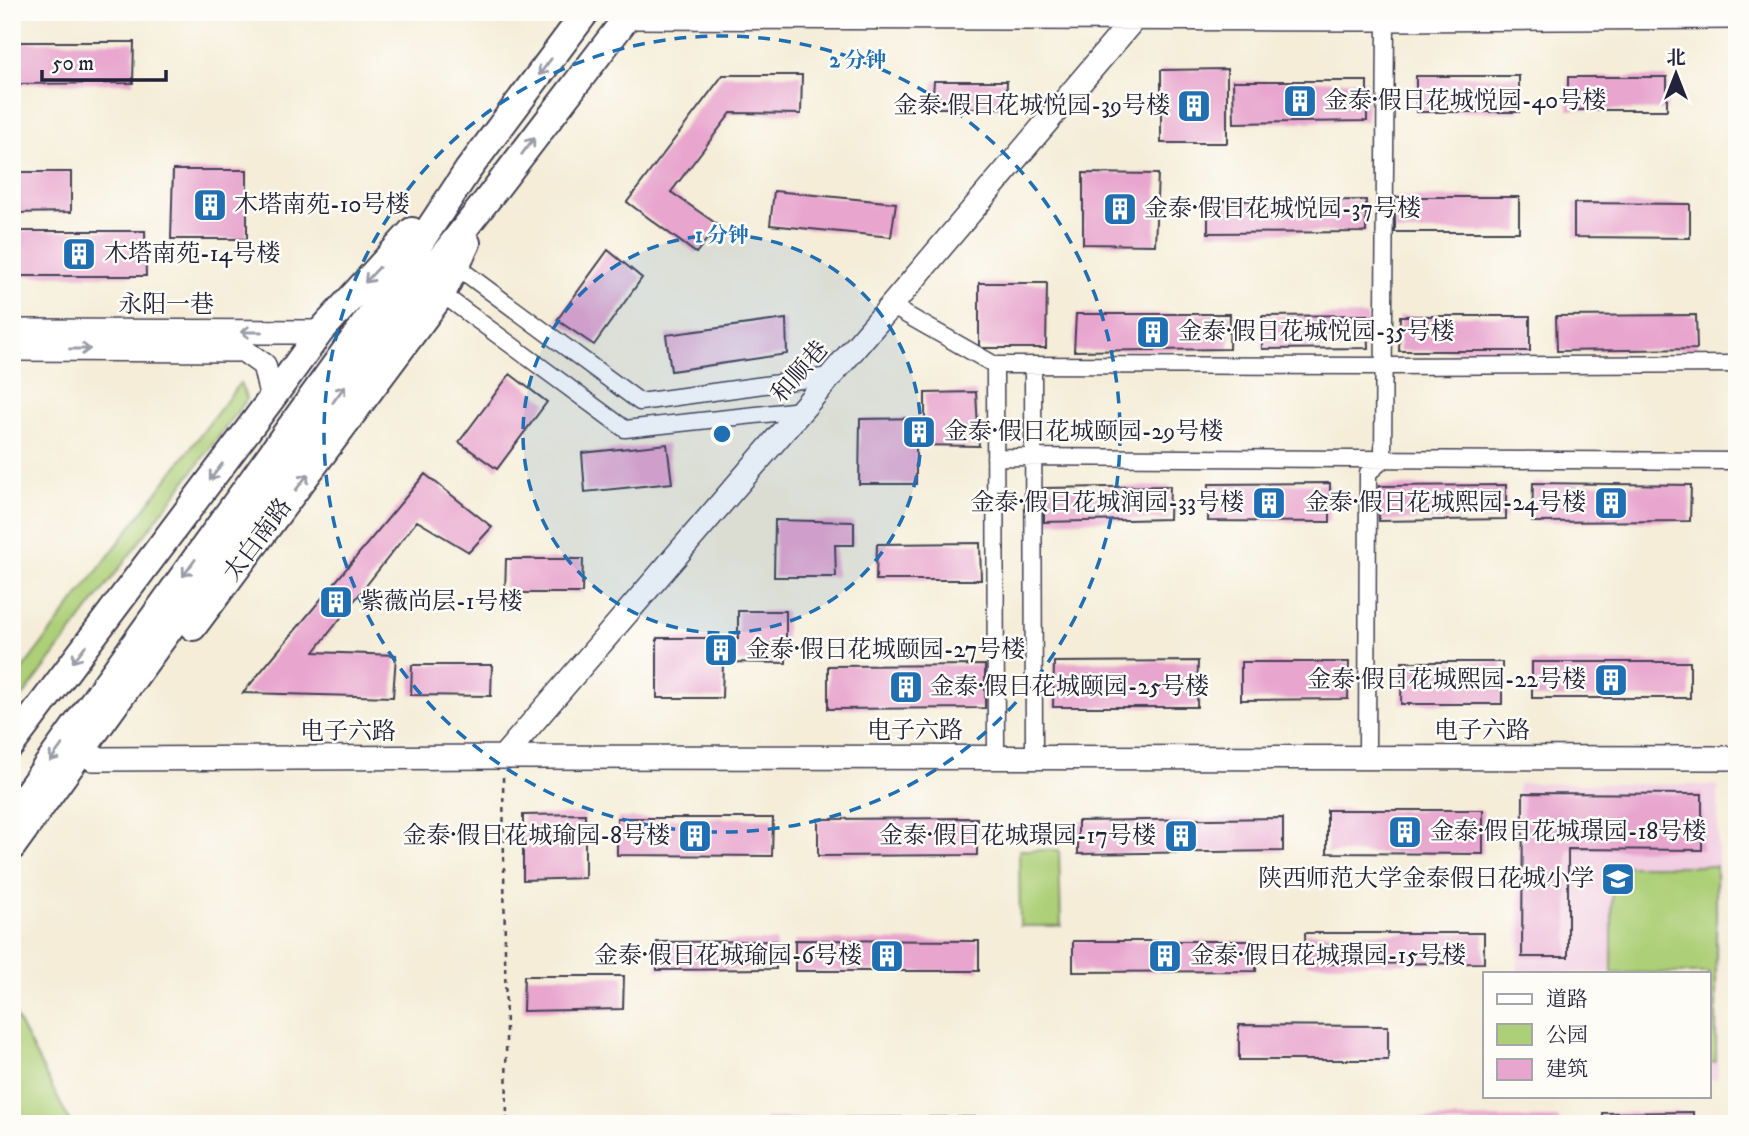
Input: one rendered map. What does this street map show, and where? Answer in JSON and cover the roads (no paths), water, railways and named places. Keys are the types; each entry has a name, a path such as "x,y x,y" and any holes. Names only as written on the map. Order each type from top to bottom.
{"main road":[{"name":"太白南路","path":"12,744 320,331 468,170 586,12"},
{"name":"太白南路","path":"12,814 394,300 487,200 629,14"},
{"name":"太白南路","path":"12,847 394,300 468,170"},
{"name":"太白南路","path":"12,870 442,294 487,200"}],"street":[{"path":"629,14 1135,19 1737,17"},
{"name":"和顺巷","path":"503,757 1135,19"},
{"path":"1367,757 1368,473 1383,460 1385,19"},
{"path":"456,266 640,402 831,376"},
{"path":"442,294 625,429 802,410"},
{"path":"891,306 995,365 1737,364"},
{"name":"永阳一巷","path":"12,331 320,331"},
{"name":"永阳一巷","path":"12,349 243,350 264,365 272,398"},
{"path":"995,365 996,757"},
{"path":"1033,365 1034,757"},
{"path":"995,457 1737,461"},
{"name":"电子六路","path":"93,759 1737,758"}],"place":[{"name":"金泰·假日花城悦园-40号楼","path":"1300,101"},
{"name":"金泰·假日花城悦园-39号楼","path":"1194,106"},
{"name":"木塔南苑-10号楼","path":"210,205"},
{"name":"金泰·假日花城悦园-37号楼","path":"1120,209"},
{"name":"木塔南苑-14号楼","path":"79,254"},
{"name":"金泰·假日花城悦园-35号楼","path":"1153,332"},
{"name":"金泰·假日花城颐园-29号楼","path":"919,432"},
{"name":"金泰·假日花城润园-33号楼","path":"1269,503"},
{"name":"金泰·假日花城熙园-24号楼","path":"1611,503"},
{"name":"紫薇尚层-1号楼","path":"336,602"},
{"name":"金泰·假日花城颐园-27号楼","path":"721,650"},
{"name":"金泰·假日花城熙园-22号楼","path":"1611,680"},
{"name":"金泰·假日花城颐园-25号楼","path":"906,687"},
{"name":"金泰·假日花城璟园-18号楼","path":"1405,832"},
{"name":"金泰·假日花城瑜园-8号楼","path":"695,836"},
{"name":"金泰·假日花城璟园-17号楼","path":"1181,836"},
{"name":"陕西师范大学金泰假日花城小学","path":"1618,879"},
{"name":"金泰·假日花城瑜园-6号楼","path":"887,956"},
{"name":"金泰·假日花城璟园-15号楼","path":"1165,956"}]}
